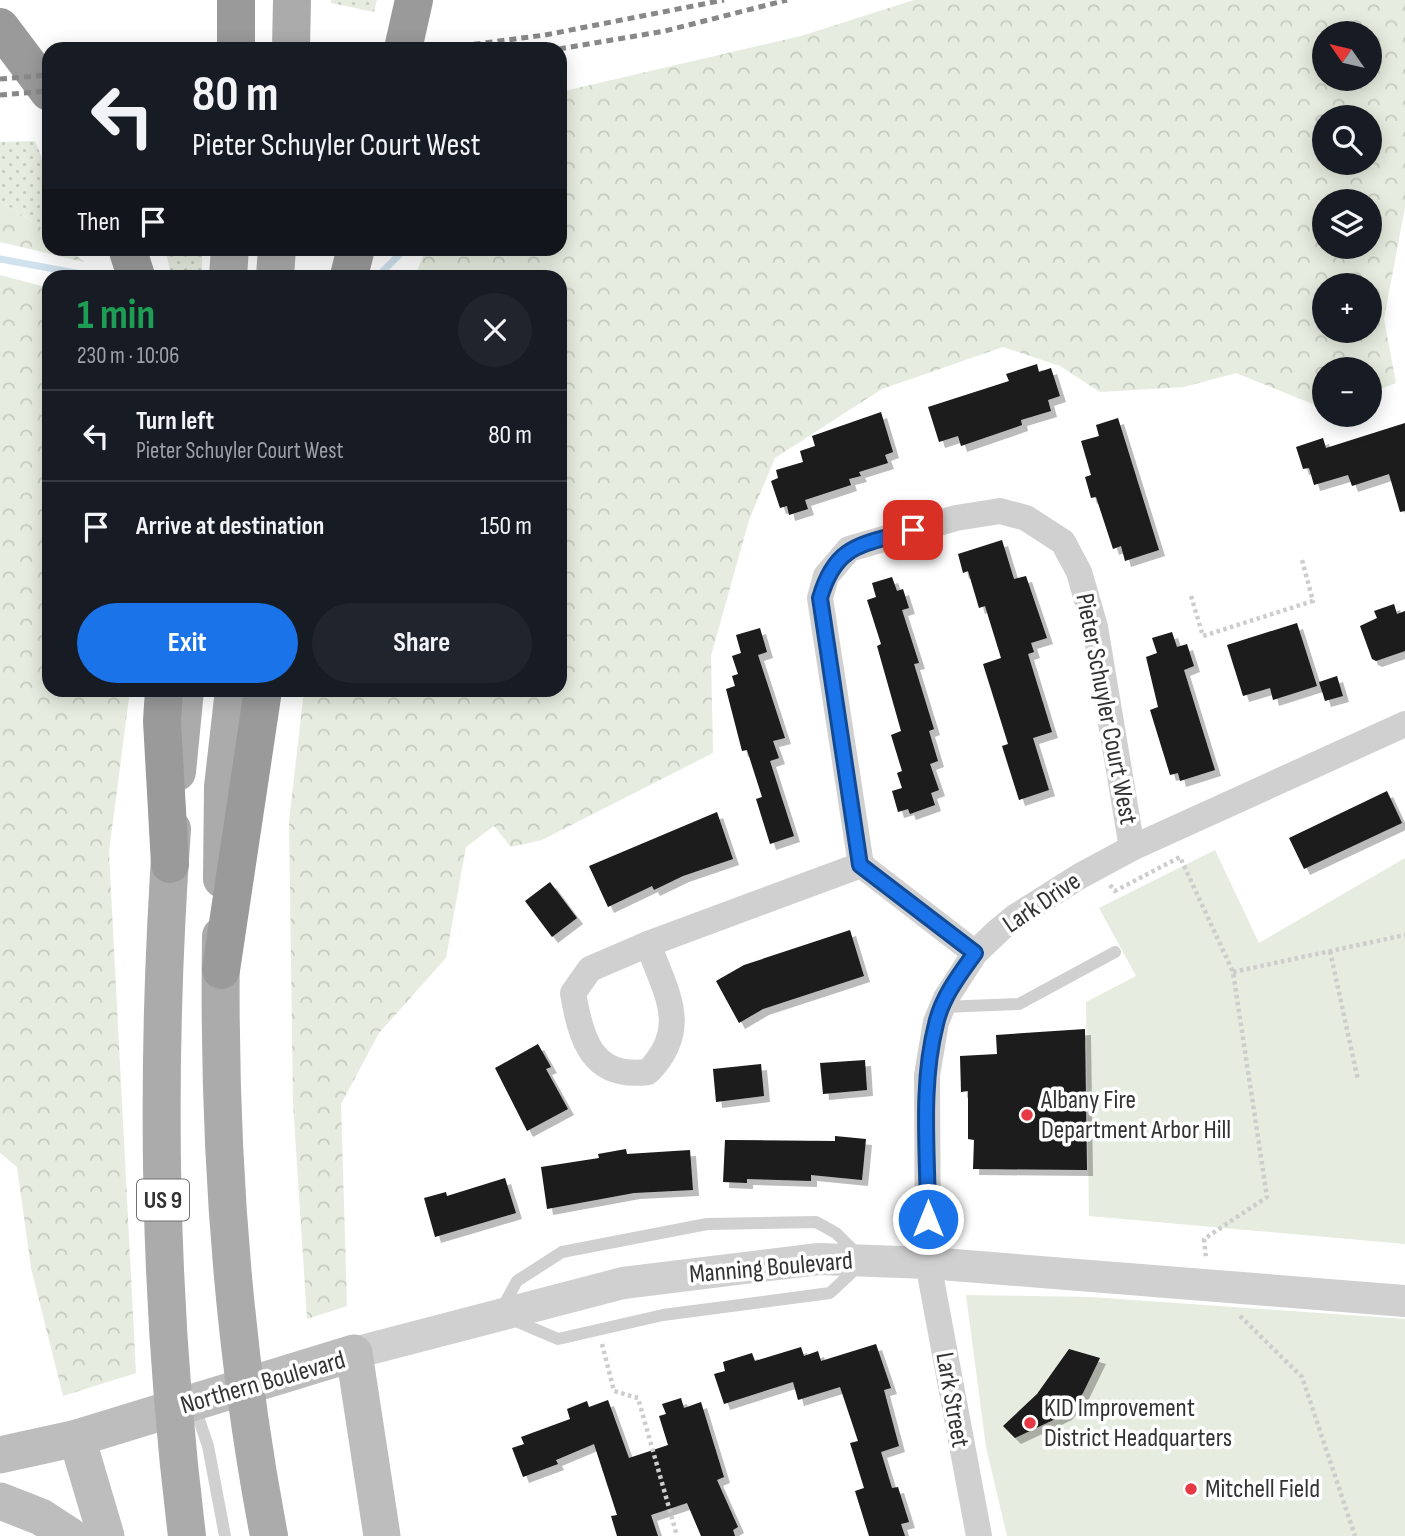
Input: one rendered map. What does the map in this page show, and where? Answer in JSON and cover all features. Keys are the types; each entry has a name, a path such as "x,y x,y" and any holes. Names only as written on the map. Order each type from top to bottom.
{"highway":[{"path":"236,0 236,42"},
{"path":"405,42 414,0"},
{"path":"0,27 42,83"},
{"path":"164,697 162,721 170,864"},
{"path":"221,970 262,697"}],"main road":[{"path":"248,42 251,0"},
{"path":"291,42 292,0"},
{"name":"US 9","path":"184,697 170,864 162,1098 165,1318 187,1536"},
{"name":"US 9","path":"233,697 223,787 221,970 225,1180 253,1439 269,1536"},
{"name":"Northern Boulevard","path":"0,1455 77,1438 339,1358 382,1536"},
{"path":"77,1438 106,1536"},
{"path":"253,1439 289,1536"},
{"path":"0,1501 41,1517 70,1536"}],"street":[{"name":"Pieter Schuyler Court West","path":"860,865 820,598 826,576 849,549 956,518 1000,511 1026,518 1063,542 1079,572 1095,627 1132,848"},
{"name":"Lark Drive","path":"928,1264 928,1075 936,1022 955,981 975,953 1014,917 1132,848 1405,724"},
{"path":"648,944 674,1015 671,1042 649,1072 616,1072 594,1055 585,1043 573,993 590,969 648,944 860,865 975,953"},
{"name":"Manning Boulevard","path":"339,1358 623,1283 819,1259 928,1264 1405,1301"},
{"name":"Lark Street","path":"928,1264 979,1536"}],"lane":[{"path":"942,1007 1020,1004 1115,952"},
{"path":"816,1222 836,1233 864,1261 830,1293 663,1315 558,1339 499,1314 517,1281 562,1252 706,1224 816,1222"},
{"path":"165,1318 208,1446 225,1536"}],"path":[{"path":"1191,596 1203,636 1313,601 1302,560"},
{"path":"1097,867 1115,891 1180,857 1233,972 1267,1197 1205,1239 1208,1286 1302,1377 1355,1536"},
{"path":"1233,972 1405,935"},
{"path":"1330,951 1357,1080"},
{"path":"598,1330 614,1391 638,1398 677,1536"}],"green space":[{"path":"331,0 377,0 374,12 331,3"},
{"path":"914,0 1405,0 1405,207 1384,319 1396,383 1382,388 1382,357 1312,357 1312,404 1236,373 1184,387 1100,392 1060,366 1003,347 882,389 775,458 749,520 711,656 713,753 542,840 511,847 494,826 466,847 446,958 379,1033 341,1104 347,1306 307,1319 293,1103 289,822 303,697 567,697 567,270 417,270 423,256 567,256 567,90 801,36"},
{"path":"35,141 42,158 42,228 0,201 0,142"},
{"path":"0,201 42,228 42,252 0,242"},
{"path":"59,256 77,256 84,262"},
{"path":"167,256 202,256 202,270 170,270"},
{"path":"0,275 42,286 42,697 129,697 109,852 136,1373 63,1396 31,1268 17,1167 0,1153"},
{"path":"1215,850 1259,943 1405,858 1405,1244 1089,1216 1086,1002 1136,976 1099,908"},
{"path":"966,1295 1090,1297 1405,1319 1405,1536 1007,1536 986,1447"}],"building":[{"path":"1037,364 1039,372 1051,368 1060,396 1048,400 1051,411 1021,420 1022,425 961,446 958,436 939,442 928,407 1009,381 1006,374"},
{"path":"881,412 893,452 885,455 888,463 859,472 861,476 849,479 851,485 805,500 808,509 789,515 787,506 780,508 771,481 778,478 776,470 803,462 800,451 815,446 812,436"},
{"path":"1118,418 1159,550 1125,561 1121,546 1113,549 1096,497 1091,498 1085,477 1091,475 1081,441 1099,436 1096,425"},
{"path":"1405,423 1405,511 1400,512 1389,474 1352,486 1348,475 1314,485 1309,468 1303,469 1296,447 1323,438 1326,448"},
{"path":"1002,540 1014,579 1026,576 1047,638 1031,643 1034,652 1028,654 1052,732 1033,738 1049,790 1019,800 1002,746 1008,744 983,664 1001,658 985,606 979,608 968,571 963,573 958,554"},
{"path":"892,577 897,591 903,589 909,608 902,610 919,663 914,664 934,729 929,731 938,761 930,764 939,790 931,793 935,805 910,814 908,809 898,812 892,791 902,788 897,773 902,771 891,735 901,731 877,646 881,644 867,600 876,597 872,583"},
{"path":"1394,604 1397,614 1405,611 1405,651 1376,661 1372,659 1360,626 1377,618 1374,611"},
{"path":"1297,623 1317,686 1273,700 1270,688 1243,696 1227,645"},
{"path":"760,628 767,652 758,655 785,738 773,741 779,758 770,761 794,836 770,844 756,799 762,797 747,750 742,751 726,689 735,686 732,676 738,674 732,656 741,653 736,635"},
{"path":"1172,632 1177,647 1187,644 1194,666 1184,670 1215,770 1180,781 1178,773 1170,775 1150,710 1158,707 1146,657 1157,653 1152,638"},
{"path":"1337,676 1343,696 1325,701 1319,682"},
{"path":"1387,791 1402,823 1304,869 1289,838"},
{"path":"717,812 733,859 683,876 654,890 652,886 608,907 589,866"},
{"path":"550,882 577,918 552,937 525,901"},
{"path":"850,930 864,976 763,1009 739,1023 716,981 744,965"},
{"name":"Albany Fire Department Arbor Hill","path":"1085,1029 1087,1170 973,1169 974,1140 968,1139 968,1091 961,1092 960,1056 997,1054 996,1035"},
{"path":"538,1044 551,1067 546,1069 568,1109 527,1131 495,1068"},
{"path":"865,1060 867,1090 823,1094 820,1063"},
{"path":"761,1064 764,1096 716,1102 713,1069"},
{"path":"835,1136 866,1139 862,1180 811,1175 811,1181 747,1179 747,1183 723,1182 725,1140 835,1141"},
{"path":"626,1149 627,1154 690,1150 693,1190 634,1193 547,1209 541,1167 599,1158 598,1154"},
{"path":"505,1178 516,1213 435,1237 424,1198 446,1192 447,1196"},
{"path":"876,1344 891,1388 884,1390 899,1446 881,1452 892,1488 898,1487 909,1522 901,1524 905,1536 869,1536 855,1491 864,1488 850,1443 858,1441 840,1387 798,1400 793,1382 724,1404 714,1374 725,1371 723,1362 752,1353 755,1361 801,1347 804,1356 818,1351 821,1361"},
{"path":"1069,1349 1100,1358 1083,1393 1066,1414 1015,1438 1003,1426 1037,1394"},
{"path":"681,1398 684,1408 701,1402 724,1477 717,1480 738,1527 733,1530 735,1536 701,1536 687,1503 651,1515 658,1536 617,1536 611,1516 617,1515 594,1444 556,1460 558,1464 523,1477 512,1448 524,1444 521,1437 570,1419 567,1409 587,1401 589,1407 608,1400 629,1458 668,1445 659,1416 666,1414 662,1404"}],"waterway":[{"path":"384,270 398,256"},
{"path":"0,259 60,270"}],"railway":[{"path":"492,42 545,35 724,0"},
{"path":"567,48 665,31 787,0"},
{"path":"0,79 42,76"},
{"path":"0,95 42,92"}],"place":[{"name":"Albany Fire Department Arbor Hill","path":"1027,1115"},
{"name":"KID Improvement District Headquarters","path":"1030,1423"},
{"name":"Mitchell Field","path":"1191,1489"}],"route":[{"path":"913,530 849,549 826,576 820,598 860,865 975,953 955,981 936,1022 928,1075 928,1219"}]}
